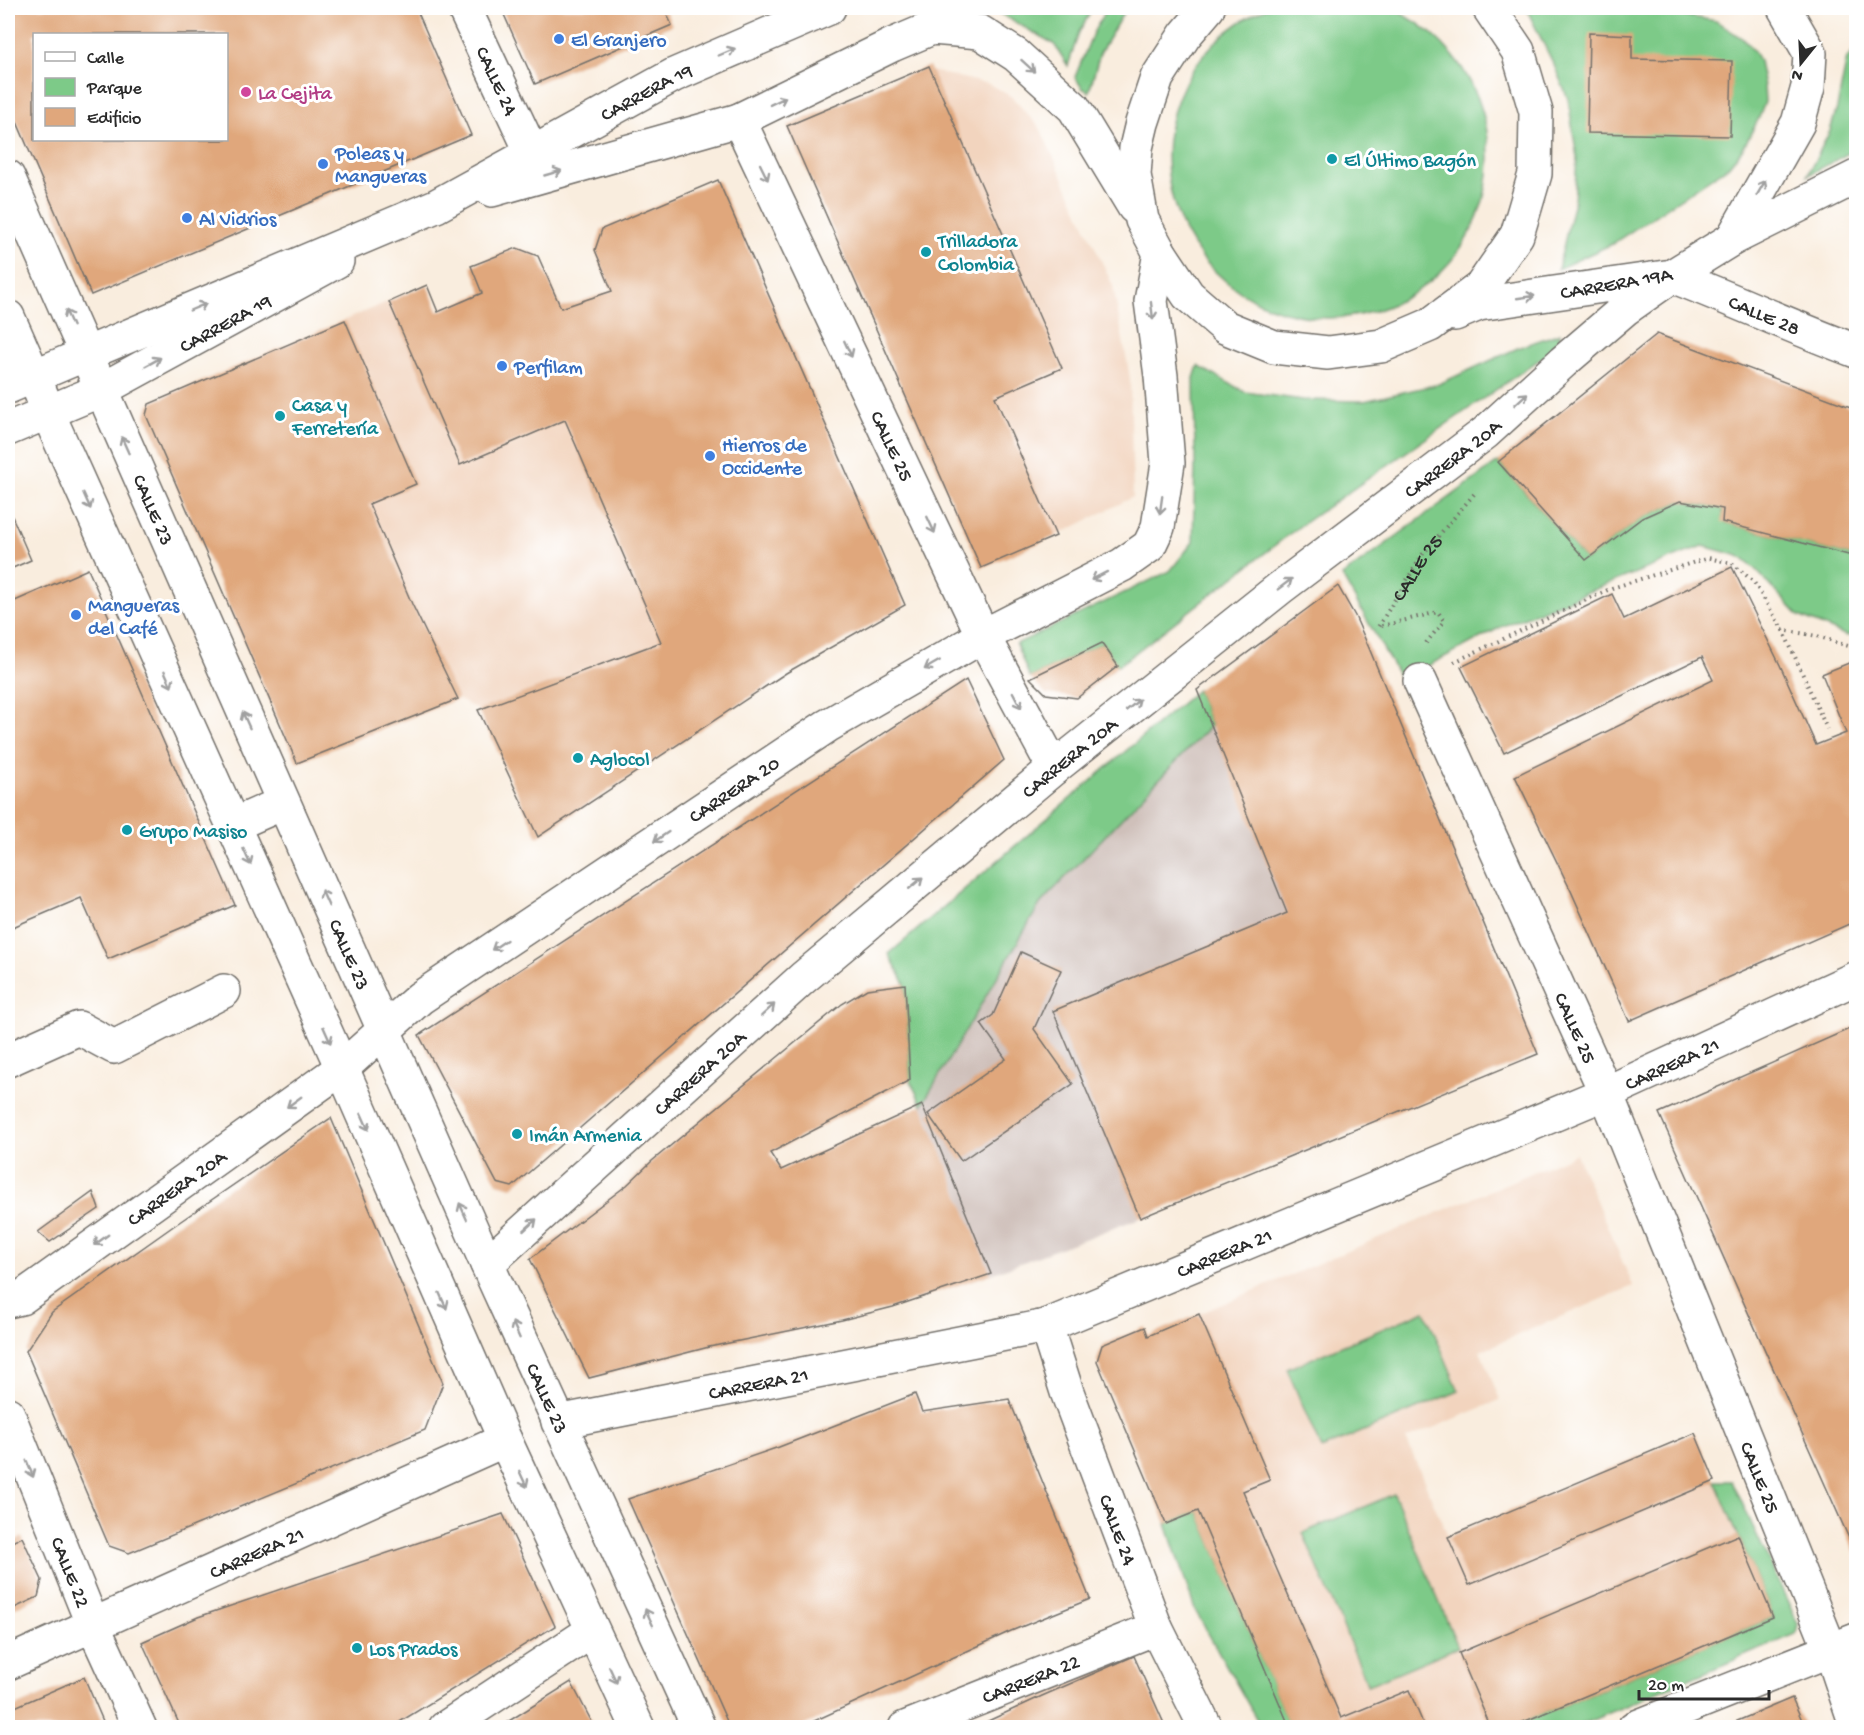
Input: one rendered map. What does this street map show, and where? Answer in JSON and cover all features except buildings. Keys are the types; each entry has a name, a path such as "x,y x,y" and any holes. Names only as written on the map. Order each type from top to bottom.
{"street":[{"name":"CALLE 24","path":"464,8 532,153"},
{"name":"CARRERA 19","path":"8,429 101,390 674,75 829,8"},
{"path":"1142,220 1134,176 1136,148 1142,123 1157,78 1185,35 1208,8"},
{"path":"436,206 739,120 892,45 932,28 980,32 1016,55 1074,108 1160,253 1188,295 1225,327 1274,347 1328,353 1381,346 1430,325 1481,286 1516,235 1535,174 1536,112 1518,51 1489,8"},
{"path":"1732,239 1798,123 1808,87 1810,53 1784,8"},
{"name":"CALLE 25","path":"739,120 983,636 1054,768"},
{"name":"CALLE 23","path":"8,177 383,1031 558,1422 699,1728"},
{"name":"CARRERA 19A","path":"1430,325 1479,304 1672,276 1732,239 1857,177"},
{"name":"CARRERA 19","path":"21,382 436,206"},
{"name":"CARRERA 20","path":"342,1068 420,998 827,726 983,636 1122,565 1149,546 1158,527 1167,463 1161,376 1151,301 1160,253"},
{"name":"CALLE 28","path":"1672,276 1857,351"},
{"name":"CARRERA 20A","path":"487,1264 803,978 1054,768 1280,588 1485,433 1625,309 1672,276"},
{"path":"8,317 21,382 48,412 342,1068 505,1440 638,1728"},
{"name":"CALLE 25","path":"1420,681 1606,1093 1844,1646 1857,1725"},
{"path":"233,825 283,803"},
{"name":"CARRERA 21","path":"558,1422 1046,1326 1606,1093 1857,978"},
{"path":"8,1060 79,1028 114,1047 224,992"},
{"name":"CARRERA 20A","path":"8,1301 21,1298 342,1068"},
{"name":"CALLE 24","path":"1046,1326 1067,1392 1156,1628 1206,1728"},
{"name":"CALLE 22","path":"8,1414 92,1623 140,1728"},
{"name":"CARRERA 21","path":"8,1663 92,1623 505,1440"},
{"name":"CARRERA 22","path":"905,1728 1156,1628"},
{"path":"445,1728 592,1631"},
{"path":"1634,1728 1844,1646"}],"path":[{"name":"CALLE 25","path":"1420,681 1420,651 1444,621 1438,612 1377,627 1423,554 1479,489"},
{"path":"1420,681 1462,658 1612,588 1708,558 1732,563 1753,581 1783,630 1827,729"},
{"path":"1783,630 1817,636 1848,646 1857,644"}],"shaded area":[{"path":"931,71 989,84 1012,97 1040,128 1113,286 1130,378 1133,497 1056,536 995,397 1062,368"},
{"path":"427,285 497,449 565,420 661,642 478,710 458,699 412,604 369,504 416,483 345,320"},
{"path":"1211,725 1287,913 1054,1011 1140,1218 991,1274 922,1105 1040,904"},
{"path":"1576,1154 1633,1286 1480,1351 1500,1400 1406,1439 1448,1537 1567,1544 1715,1481 1773,1617 1509,1727 1290,1727 1198,1511 1270,1480 1199,1314"}],"green space":[{"path":"1297,-1 1359,-1 1390,8 1417,23 1442,43 1470,81 1482,110 1488,141 1488,173 1482,204 1470,233 1452,259 1430,281 1404,299 1375,311 1344,317 1312,317 1281,311 1252,299 1226,281 1204,259 1186,233 1174,204 1168,173 1170,126 1179,95 1194,68 1214,43 1239,23 1266,8"},
{"path":"990,8 1093,8 1079,32 1068,66 1054,44"},
{"path":"1107,8 1126,8 1100,53 1089,92 1082,88 1075,77 1093,33"},
{"path":"1526,8 1640,8 1716,21 1743,39 1754,51 1759,61 1764,86 1765,102 1759,118 1743,148 1728,167 1612,244 1558,269 1574,201 1577,158 1568,99"},
{"path":"1856,49 1856,149 1807,176 1830,131 1847,58"},
{"path":"1560,333 1559,346 1300,526 1118,666 1102,643 1030,678 1016,644 1170,571 1193,542 1194,378 1198,366 1245,392 1303,400 1364,401 1439,384 1520,347"},
{"path":"1498,462 1586,560 1642,518 1680,501 1723,509 1723,522 1856,557 1856,634 1847,636 1799,616 1755,569 1739,556 1703,546 1503,626 1401,680 1342,576"},
{"path":"1197,690 1211,725 1040,904 922,1105 910,1080 905,984 889,954"},
{"path":"1425,1311 1459,1391 1321,1449 1287,1369"},
{"path":"1715,1481 1732,1481 1798,1624 1796,1634 1576,1727 1509,1728 1773,1617"},
{"path":"1394,1494 1458,1647 1368,1685 1303,1533"},
{"path":"1198,1511 1290,1727 1261,1727 1195,1610 1166,1524"}],"place":[{"name":"El Granjero","path":"559,39"},
{"name":"La Cejita","path":"246,92"},
{"name":"El Último Bagón","path":"1332,159"},
{"name":"Poleas y Mangueras","path":"323,164"},
{"name":"Al Vidrios","path":"187,218"},
{"name":"Trilladora Colombia","path":"926,252"},
{"name":"Perfilam","path":"502,366"},
{"name":"Casa y Ferretería","path":"280,416"},
{"name":"Hierros de Occidente","path":"710,456"},
{"name":"Mangueras del Café","path":"76,615"},
{"name":"Aglocol","path":"578,758"},
{"name":"Grupo Masiso","path":"127,830"},
{"name":"Imán Armenia","path":"517,1134"},
{"name":"Los Prados","path":"357,1648"}]}
